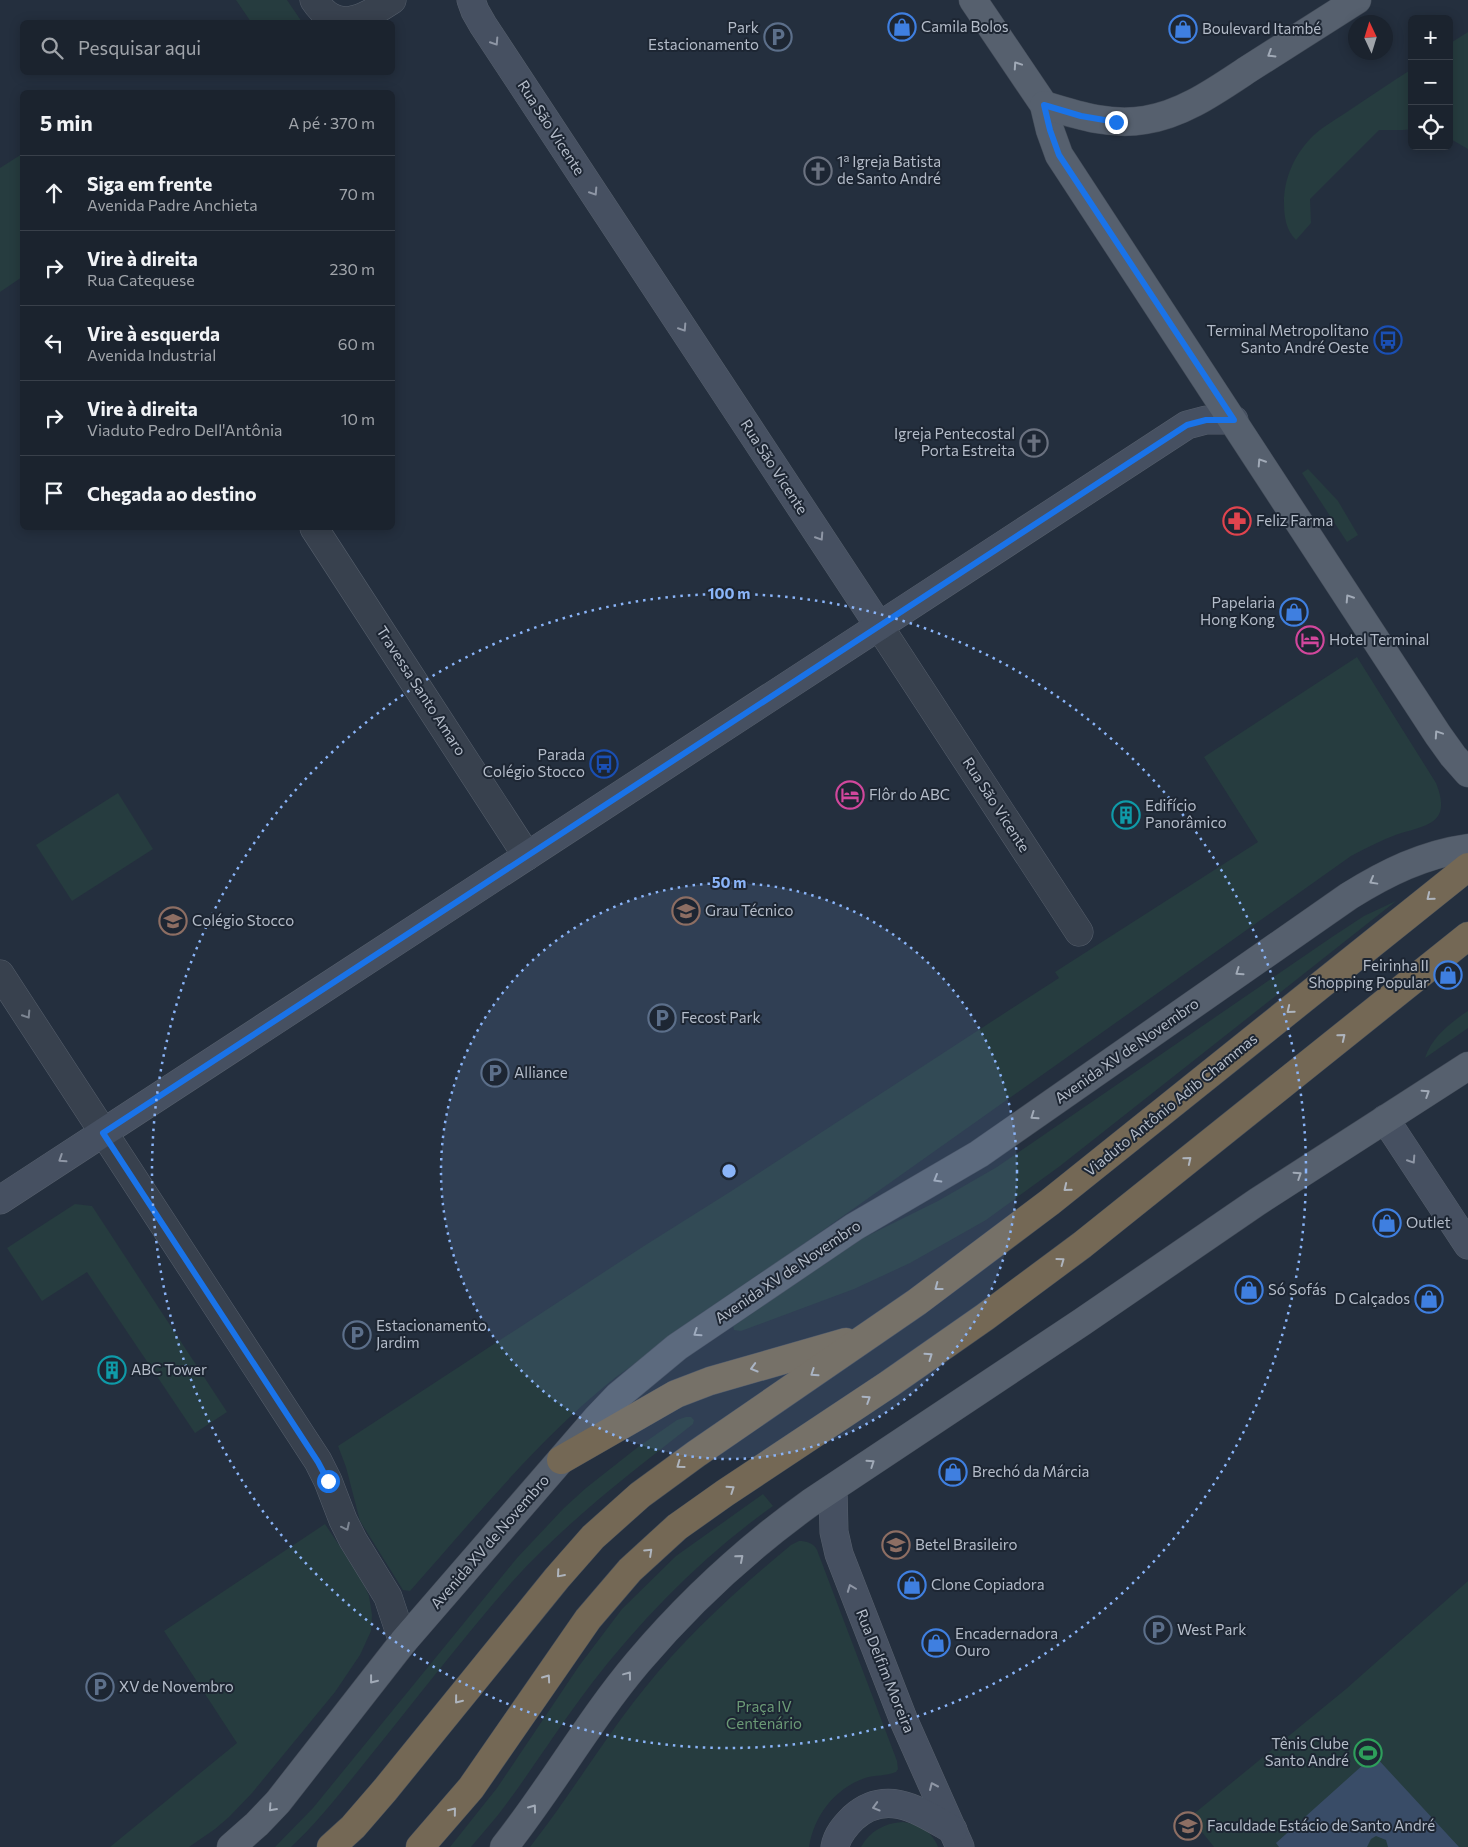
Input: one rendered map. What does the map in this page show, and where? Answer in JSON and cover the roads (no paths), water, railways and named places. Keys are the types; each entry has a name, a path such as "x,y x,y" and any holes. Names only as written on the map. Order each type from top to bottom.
{"highway":[{"name":"Viaduto Antônio Adib Chammas","path":"869,1336 1050,1202 1468,867"},
{"path":"420,1847 471,1788 588,1619 630,1570 677,1527 724,1493 889,1384 985,1317 1082,1245 1468,936"},
{"path":"561,1460 676,1394 710,1381 869,1336"},
{"path":"331,1847 353,1827 386,1790 557,1578 593,1537 640,1495 688,1460 869,1336"}],"main road":[{"name":"Rua São Vicente","path":"471,0 483,25 879,626"},
{"path":"973,0 1044,105 1059,155 1234,420 1438,735 1468,773"},
{"path":"1044,105 1081,116 1116,122 1145,120 1164,116 1200,100 1357,0"},
{"path":"0,1200 1187,425 1206,420 1234,420"},
{"name":"Avenida XV de Novembro","path":"231,1847 278,1802 403,1642 597,1418 618,1396 677,1347 874,1214 979,1154 1373,880 1425,858 1468,848"},
{"path":"504,1847 632,1670 673,1622 736,1562 793,1516 1258,1202 1468,1066"},
{"path":"1385,1119 1468,1245"},
{"name":"Rua Delfim Moreira","path":"833,1489 834,1532 838,1554 904,1721 956,1838"},
{"path":"835,1847 840,1832 857,1814 884,1804 912,1807 956,1838"}],"street":[{"path":"314,0 324,12 342,20"},
{"path":"351,20 362,18 392,0"},
{"name":"Travessa Santo Amaro","path":"315,530 527,856"},
{"name":"Rua São Vicente","path":"879,626 1079,932"},
{"path":"0,974 318,1462 353,1540 388,1597 403,1642"}],"water":[{"path":"1374,1755 1459,1847 1388,1847 1386,1840 1376,1836 1371,1839 1367,1847 1279,1847 1276,1843"}],"place":[{"name":"Camila Bolos","path":"902,27"},
{"name":"Boulevard Itambé","path":"1183,29"},
{"name":"Park Estacionamento","path":"778,37"},
{"name":"1ª Igreja Batista de Santo André","path":"818,171"},
{"name":"Terminal Metropolitano Santo André Oeste","path":"1388,340"},
{"name":"Igreja Pentecostal Porta Estreita","path":"1034,443"},
{"name":"Feliz Farma","path":"1237,521"},
{"name":"Papelaria Hong Kong","path":"1294,612"},
{"name":"Hotel Terminal","path":"1310,640"},
{"name":"Parada Colégio Stocco","path":"604,764"},
{"name":"Flôr do ABC","path":"850,795"},
{"name":"Edifício Panorâmico","path":"1126,815"},
{"name":"Grau Técnico","path":"686,911"},
{"name":"Colégio Stocco","path":"173,921"},
{"name":"Feirinha II Shopping Popular","path":"1448,975"},
{"name":"Fecost Park","path":"662,1018"},
{"name":"Alliance","path":"495,1073"},
{"name":"Outlet","path":"1387,1223"},
{"name":"Só Sofás","path":"1249,1290"},
{"name":"D Calçados","path":"1429,1299"},
{"name":"Estacionamento Jardim","path":"357,1335"},
{"name":"ABC Tower","path":"112,1370"},
{"name":"Brechó da Márcia","path":"953,1472"},
{"name":"Betel Brasileiro","path":"896,1545"},
{"name":"Clone Copiadora","path":"912,1585"},
{"name":"West Park","path":"1158,1630"},
{"name":"Encadernadora Ouro","path":"936,1643"},
{"name":"XV de Novembro","path":"100,1687"},
{"name":"Tênis Clube Santo André","path":"1368,1753"},
{"name":"Faculdade Estácio de Santo André","path":"1188,1826"}],"park label":[{"name":"Praça IV Centenário","path":"764,1716"}]}
